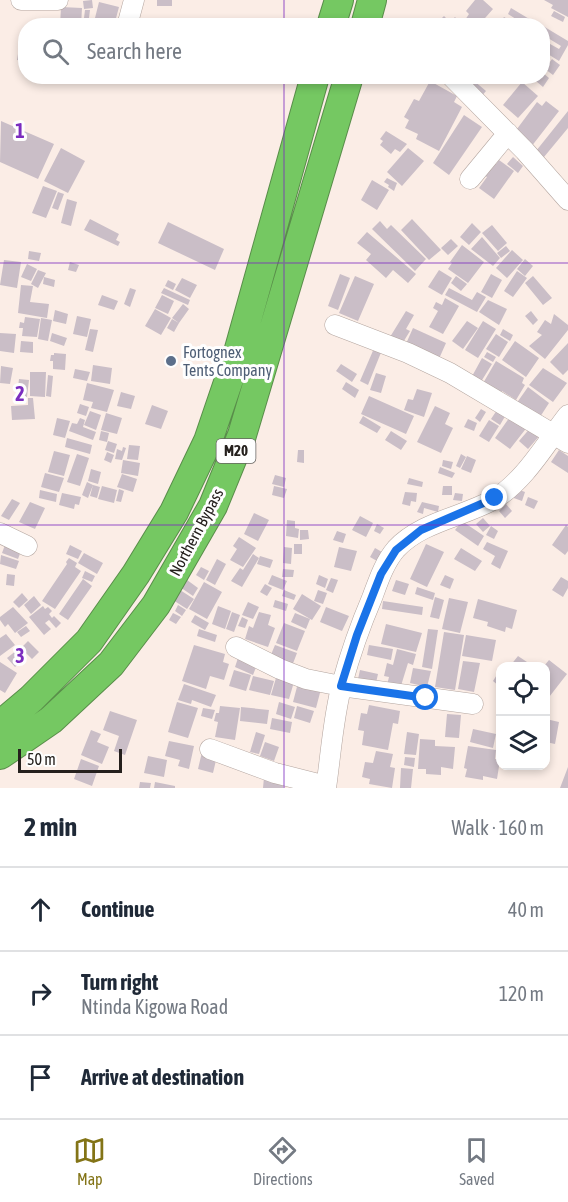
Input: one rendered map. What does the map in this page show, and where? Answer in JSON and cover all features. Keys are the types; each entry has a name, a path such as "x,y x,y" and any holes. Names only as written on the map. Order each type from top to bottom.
{"highway":[{"path":"333,18 339,0"},
{"path":"367,18 372,0"},
{"name":"Northern Bypass","path":"0,725 31,699 89,641 136,574 163,530 208,441 237,356 313,84"},
{"name":"Northern Bypass","path":"0,755 51,720 111,664 156,605 213,506 242,435 348,84"}],"street":[{"path":"21,0 58,0"},
{"path":"129,18 134,0"},
{"path":"459,84 568,200"},
{"path":"470,178 508,134"},
{"path":"335,326 408,353 450,373 561,439"},
{"path":"210,749 275,773 326,787 341,686 357,635 377,584 396,550 421,530 479,507 501,494 561,439 568,415"},
{"path":"0,533 27,546"},
{"path":"236,647 290,673 341,686 473,704"}],"building":[{"path":"92,0 93,8 84,9 83,1"},
{"path":"157,0 172,0 172,6 157,6"},
{"path":"475,0 483,0 493,9 485,18 466,18 469,14 466,11"},
{"path":"544,0 568,0 568,17 551,8 553,5"},
{"path":"99,2 119,7 116,18 95,18"},
{"path":"61,7 82,8 81,18 60,18"},
{"path":"511,8 528,18 514,18 508,14"},
{"path":"85,10 90,10 89,18 84,18"},
{"path":"554,11 565,17 563,22 551,16"},
{"path":"550,30 568,41 559,61 550,55 550,44 559,49 561,46 550,39"},
{"path":"552,59 560,65 553,75 550,73"},
{"path":"428,84 435,84 457,96 454,102 462,107 439,151 416,139 418,134 405,128 409,120 404,117 414,99 419,101"},
{"path":"470,84 478,84 486,91 480,98 467,87"},
{"path":"520,84 524,84 538,96 518,118 503,105"},
{"path":"546,101 559,111 531,147 514,133 537,102 542,106"},
{"path":"568,111 568,128 544,157 536,151"},
{"path":"464,115 482,127 449,175 433,163"},
{"path":"1,121 54,144 38,179 0,162"},
{"path":"386,131 407,144 400,152 395,149 391,154 380,145 383,141 380,139"},
{"path":"61,148 85,161 68,193 44,181"},
{"path":"408,148 424,161 402,186 387,172"},
{"path":"513,157 523,166 518,173 507,164"},
{"path":"499,160 514,171 494,199 479,188 487,177 482,174 492,161 496,164"},
{"path":"387,178 397,183 394,191 384,182"},
{"path":"372,180 389,190 377,210 361,200"},
{"path":"43,186 57,191 46,218 32,213"},
{"path":"58,192 64,194 58,210 52,208"},
{"path":"67,199 77,202 71,226 61,223"},
{"path":"90,219 119,234 116,240 120,242 118,246 84,230"},
{"path":"412,219 441,250 429,260 401,230"},
{"path":"380,221 387,229 391,225 426,259 415,271 372,229"},
{"path":"168,222 224,249 215,270 158,243"},
{"path":"472,223 481,232 469,245 460,237"},
{"path":"492,225 507,243 498,251 482,233"},
{"path":"367,232 416,274 408,283 393,270 386,278 366,260 371,254 357,243"},
{"path":"482,237 500,258 493,266 471,249"},
{"path":"451,239 458,246 448,255 441,248"},
{"path":"462,245 484,262 468,283 448,269"},
{"path":"506,246 510,251 501,258 497,253"},
{"path":"512,250 523,260 507,278 496,268"},
{"path":"29,251 41,253 39,261 28,259"},
{"path":"525,259 533,266 525,276 517,269"},
{"path":"4,260 21,262 17,288 0,285"},
{"path":"70,262 79,265 76,272 68,270"},
{"path":"27,264 37,269 31,281 21,277"},
{"path":"38,270 46,273 38,288 31,284"},
{"path":"439,270 452,278 442,295 428,287"},
{"path":"517,271 527,278 513,297 504,291"},
{"path":"340,274 350,278 338,310 328,306"},
{"path":"491,274 502,280 492,298 481,292"},
{"path":"355,276 374,284 358,321 339,313"},
{"path":"456,276 467,284 461,291 451,283"},
{"path":"533,276 552,298 543,305 525,283"},
{"path":"44,277 55,280 54,287 43,284"},
{"path":"182,278 197,285 190,298 175,290"},
{"path":"168,280 176,284 173,290 165,286"},
{"path":"21,285 33,286 30,302 49,304 47,318 18,313"},
{"path":"130,288 136,290 130,307 124,304"},
{"path":"164,288 190,300 188,305 161,293"},
{"path":"449,288 472,300 477,292 486,297 477,312 445,295"},
{"path":"102,295 118,301 114,310 98,305"},
{"path":"162,295 174,301 168,314 155,308"},
{"path":"445,298 459,306 443,334 429,327 438,311 433,308 436,302 442,305"},
{"path":"488,300 507,309 499,325 479,312"},
{"path":"183,304 189,309 179,323 172,318"},
{"path":"155,309 171,318 161,335 145,326"},
{"path":"55,310 68,314 66,324 53,321"},
{"path":"406,311 414,315 406,329 410,331 402,344 390,337"},
{"path":"531,311 538,320 533,325 525,316"},
{"path":"554,314 568,325 568,330 545,359 529,346 542,335 537,332 545,320 551,324"},
{"path":"77,316 91,319 87,337 73,334"},
{"path":"25,317 40,319 37,337 22,336 23,328 19,328 20,322 24,323"},
{"path":"41,318 52,320 48,341 38,339"},
{"path":"172,319 179,323 174,332 167,328"},
{"path":"467,321 478,328 463,349 452,341"},
{"path":"483,321 496,329 478,358 465,350"},
{"path":"413,328 446,343 438,361 405,346"},
{"path":"90,329 98,330 93,352 85,350"},
{"path":"503,329 513,335 510,341 500,335"},
{"path":"0,333 16,334 14,353 0,351"},
{"path":"52,333 67,338 64,346 50,341"},
{"path":"496,334 508,342 499,357 486,349"},
{"path":"21,341 33,342 33,353 20,352"},
{"path":"515,341 539,358 526,377 502,360"},
{"path":"568,343 568,370 563,375 550,362"},
{"path":"375,346 382,350 368,385 360,381"},
{"path":"487,352 496,357 493,362 484,357"},
{"path":"54,353 66,354 65,370 53,369 53,361 50,361"},
{"path":"482,358 492,364 479,385 470,380"},
{"path":"496,361 524,378 522,383 525,385 516,400 502,391 499,396 482,385"},
{"path":"341,364 357,374 352,382 336,371"},
{"path":"93,365 112,368 110,384 91,381"},
{"path":"1,366 13,368 10,384 0,383"},
{"path":"543,368 567,383 553,402 529,385"},
{"path":"75,369 90,372 87,381 73,378"},
{"path":"30,372 46,372 45,397 30,396"},
{"path":"376,373 386,376 381,393 370,390"},
{"path":"48,375 53,376 51,397 46,396"},
{"path":"19,379 29,380 27,397 17,396"},
{"path":"346,382 359,390 355,398 342,389"},
{"path":"87,383 114,390 107,412 91,408 93,402 83,400"},
{"path":"528,387 549,403 540,417 516,404"},
{"path":"417,389 432,393 424,417 404,410 408,399 413,400"},
{"path":"121,392 135,396 131,409 117,406"},
{"path":"369,396 414,416 406,434 361,414"},
{"path":"28,398 33,398 35,419 12,420 11,406 28,405"},
{"path":"80,404 89,407 86,416 77,413"},
{"path":"152,405 168,411 161,429 145,424"},
{"path":"435,406 450,413 445,424 453,428 441,453 417,442"},
{"path":"499,407 507,413 500,425 491,419"},
{"path":"481,409 486,412 480,422 475,418"},
{"path":"90,411 101,415 96,430 84,425"},
{"path":"106,413 122,418 117,434 101,430"},
{"path":"512,414 528,426 510,449 495,438"},
{"path":"363,416 381,427 377,433 359,423"},
{"path":"57,418 70,421 65,438 53,435"},
{"path":"80,418 85,420 83,427 96,432 93,440 69,431 72,423 77,424"},
{"path":"468,419 477,423 474,431 464,427"},
{"path":"489,420 499,426 489,442 479,436"},
{"path":"532,426 541,434 528,449 519,441"},
{"path":"101,431 109,433 107,442 99,440"},
{"path":"391,431 407,441 401,450 385,440"},
{"path":"67,438 92,445 90,454 65,447"},
{"path":"108,441 117,444 114,453 105,450"},
{"path":"129,445 140,446 138,460 127,459"},
{"path":"123,447 126,448 122,460 115,459 117,449 122,451"},
{"path":"298,450 304,450 304,463 297,462"},
{"path":"559,450 568,456 568,473 551,462"},
{"path":"54,451 70,455 64,476 48,472"},
{"path":"107,452 114,455 111,463 104,460"},
{"path":"77,454 89,458 80,486 67,482"},
{"path":"461,454 466,457 460,468 456,466"},
{"path":"467,456 476,460 471,473 461,469"},
{"path":"123,460 140,463 138,476 121,473"},
{"path":"443,460 453,462 451,469 442,466"},
{"path":"440,467 455,473 452,478 438,473"},
{"path":"91,469 101,472 98,484 88,481"},
{"path":"45,473 64,478 59,492 41,487"},
{"path":"122,474 137,479 133,492 117,487"},
{"path":"275,475 286,478 284,487 272,484"},
{"path":"409,478 423,482 422,487 407,484"},
{"path":"87,482 93,485 88,498 82,495"},
{"path":"93,485 100,487 97,498 90,496"},
{"path":"102,486 117,490 114,503 98,499"},
{"path":"274,486 287,489 284,498 272,495"},
{"path":"443,486 452,486 452,495 442,495"},
{"path":"514,488 525,492 522,501 511,497"},
{"path":"119,489 124,491 121,502 116,501"},
{"path":"40,490 57,494 56,502 39,498"},
{"path":"405,492 417,493 416,502 411,501 410,506 402,504"},
{"path":"62,493 81,497 79,505 75,504 74,509 59,505"},
{"path":"455,493 463,494 462,501 453,500"},
{"path":"528,497 538,501 534,509 525,505"},
{"path":"12,499 20,503 9,520 1,516"},
{"path":"30,502 45,508 35,529 19,522"},
{"path":"422,502 439,506 438,512 424,508 423,514 417,512"},
{"path":"506,504 512,511 505,518 499,511"},
{"path":"254,513 269,520 258,541 244,534"},
{"path":"360,516 373,523 366,537 352,530"},
{"path":"483,518 490,526 483,532 476,524"},
{"path":"287,520 295,521 295,528 299,529 298,538 286,536"},
{"path":"462,521 484,536 478,546 455,530"},
{"path":"377,524 384,528 380,534 374,531"},
{"path":"566,525 568,527 568,551 565,555 552,545"},
{"path":"491,526 498,531 494,539 486,535"},
{"path":"300,530 308,530 309,539 300,540"},
{"path":"337,531 346,534 343,543 333,540"},
{"path":"239,537 256,548 243,567 230,560 237,549 233,546"},
{"path":"487,542 508,551 500,569 491,564 495,556 483,549"},
{"path":"294,544 302,544 302,554 294,554"},
{"path":"426,544 444,552 427,587 410,579"},
{"path":"5,545 21,551 18,559 2,553"},
{"path":"70,545 82,551 78,559 66,554"},
{"path":"284,547 292,548 291,564 283,563"},
{"path":"339,547 357,551 351,571 334,567"},
{"path":"375,548 382,552 377,561 370,557"},
{"path":"461,548 482,561 475,571 454,559"},
{"path":"84,553 103,563 97,574 78,563"},
{"path":"253,554 259,558 242,587 231,581 240,568 243,570"},
{"path":"1,555 19,561 16,569 0,564"},
{"path":"260,556 273,560 270,568 257,564"},
{"path":"69,558 77,563 75,567 81,571 55,609 42,601"},
{"path":"217,559 226,564 215,585 206,580"},
{"path":"201,567 209,571 204,580 196,575"},
{"path":"283,569 294,570 293,577 282,577"},
{"path":"85,571 95,576 92,582 82,578"},
{"path":"7,574 15,575 14,586 6,585"},
{"path":"272,575 287,581 283,590 268,584"},
{"path":"319,575 328,579 325,588 316,584"},
{"path":"445,575 454,579 450,589 440,585"},
{"path":"183,577 198,588 193,596 177,585"},
{"path":"561,577 568,581 568,588 563,597 552,590"},
{"path":"331,578 338,580 333,593 326,590"},
{"path":"83,579 92,586 68,620 59,614"},
{"path":"396,580 409,584 405,595 392,591"},
{"path":"204,582 222,592 207,619 189,609"},
{"path":"265,584 272,588 267,596 260,592"},
{"path":"417,587 435,593 433,600 415,594"},
{"path":"180,590 194,599 187,609 173,600"},
{"path":"284,590 296,595 294,600 282,596"},
{"path":"318,590 327,593 323,604 314,601"},
{"path":"22,593 28,600 19,608 13,602"},
{"path":"302,594 321,606 312,620 293,609"},
{"path":"34,596 41,605 31,614 24,605"},
{"path":"435,597 444,600 439,619 430,617"},
{"path":"449,598 468,602 460,633 442,629"},
{"path":"478,599 517,610 512,629 506,627 505,632 487,626 488,622 473,618"},
{"path":"275,600 288,604 286,611 273,607"},
{"path":"383,601 423,607 422,615 382,609"},
{"path":"248,602 259,607 253,619 242,615"},
{"path":"178,605 186,610 182,616 175,611"},
{"path":"43,606 45,609 48,607 52,611 49,614 52,618 54,616 61,623 56,628 49,620 45,623 51,629 44,635 29,617"},
{"path":"218,606 231,611 225,629 212,624"},
{"path":"13,607 28,623 15,633 8,624 5,627 0,620 0,617"},
{"path":"326,607 349,616 342,631 320,622"},
{"path":"232,612 240,615 234,632 226,629"},
{"path":"259,612 271,615 268,625 275,628 268,647 245,639 249,626 253,628"},
{"path":"173,613 181,617 176,624 169,620"},
{"path":"295,613 310,619 306,629 291,622"},
{"path":"195,615 209,623 205,630 191,622"},
{"path":"242,617 248,620 245,628 238,626"},
{"path":"284,623 305,631 297,651 276,643"},
{"path":"386,624 422,633 416,652 381,644"},
{"path":"26,626 30,631 21,637 17,632"},
{"path":"199,629 217,635 215,642 197,636"},
{"path":"428,629 438,630 432,669 422,667"},
{"path":"444,632 464,635 455,690 435,687"},
{"path":"6,634 15,645 0,656 0,638"},
{"path":"466,635 496,640 492,661 462,656"},
{"path":"28,641 39,652 32,659 21,648"},
{"path":"194,645 225,654 223,662 229,664 224,680 210,676 206,689 182,681"},
{"path":"275,645 297,653 292,666 270,657"},
{"path":"369,645 393,649 391,660 367,655"},
{"path":"397,649 416,654 413,665 408,663 400,689 387,685 389,677 384,676 387,663 393,665"},
{"path":"17,650 25,659 15,667 7,658"},
{"path":"239,655 258,662 253,675 235,667"},
{"path":"518,656 527,662 513,662"},
{"path":"549,660 567,674 550,696 550,662 547,662"},
{"path":"463,661 480,663 474,692 458,689"},
{"path":"0,662 17,673 5,693 0,690"},
{"path":"413,668 431,671 427,687 410,683"},
{"path":"234,670 251,675 246,691 229,686"},
{"path":"360,670 378,674 376,683 358,679"},
{"path":"253,676 274,681 270,695 249,690"},
{"path":"276,678 294,682 289,699 271,695"},
{"path":"298,683 321,689 316,708 293,702"},
{"path":"184,684 216,695 211,707 192,700 191,704 178,700"},
{"path":"177,702 198,708 188,738 168,732"},
{"path":"279,702 295,707 291,719 276,714"},
{"path":"369,705 400,711 398,724 393,723 388,750 362,745 364,731 358,730 361,713 367,714"},
{"path":"220,706 240,708 235,740 215,737 218,722 214,721"},
{"path":"297,706 314,711 310,723 294,718"},
{"path":"241,707 269,710 267,724 240,721"},
{"path":"203,708 215,710 212,719 201,716"},
{"path":"110,711 137,720 125,755 114,751 119,736 103,730"},
{"path":"447,714 461,715 459,738 445,737"},
{"path":"272,718 292,722 290,733 270,729"},
{"path":"550,720 559,722 555,744 550,743"},
{"path":"473,729 496,734 493,748 470,742"},
{"path":"91,730 101,734 97,742 109,747 102,764 81,755"},
{"path":"256,732 265,735 259,754 250,752"},
{"path":"407,732 419,734 416,755 404,754"},
{"path":"420,739 435,740 435,746 455,747 453,769 441,767 441,775 426,774 426,769 418,769"},
{"path":"169,741 194,746 189,769 178,766 180,760 165,756"},
{"path":"265,742 279,747 274,761 260,756"},
{"path":"468,746 496,750 497,779 483,776 483,780 465,777 467,769 464,768"},
{"path":"376,751 393,754 390,767 395,768 392,788 369,784 370,779 362,777 365,762 373,763"},
{"path":"202,752 217,756 213,773 198,769"},
{"path":"148,756 167,760 164,777 144,773"},
{"path":"405,757 415,758 414,767 404,765"},
{"path":"81,759 99,766 92,786 74,779"},
{"path":"568,767 568,788 560,788"},
{"path":"401,768 413,769 411,788 400,788"},
{"path":"264,777 284,779 283,788 263,788"},
{"path":"140,782 151,783 150,788 139,788"},
{"path":"155,782 175,786 175,788 154,788"}],"place":[{"name":"Fortognex Tents Company","path":"171,361"}],"route":[{"path":"426,698 341,686 357,635 381,574 396,550 421,530 479,507 495,498"}]}
